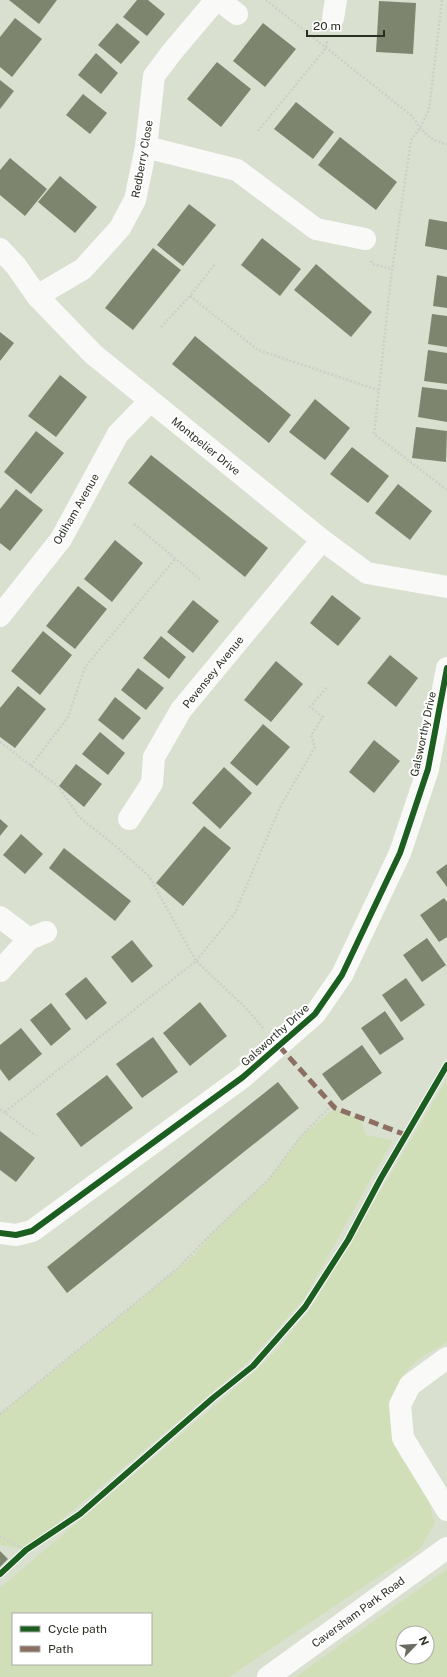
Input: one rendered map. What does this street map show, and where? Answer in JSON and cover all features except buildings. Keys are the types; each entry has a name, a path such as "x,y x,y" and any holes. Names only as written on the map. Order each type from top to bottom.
{"street":[{"name":"Redberry Close","path":"37,296 83,269 120,228 135,200 146,148 154,76 172,52 216,0"},
{"path":"219,0 237,14"},
{"path":"146,148 237,170 316,229 365,239"},
{"name":"Montpelier Drive","path":"0,249 16,266 37,296 93,354 322,540 367,573 447,587"},
{"name":"Odiham Avenue","path":"0,616 61,539 118,434 150,401"},
{"name":"Pevensey Avenue","path":"129,819 152,783 154,757 182,710 322,540"},
{"name":"Galsworthy Drive","path":"0,1233 16,1235 32,1231 243,1077 315,1014 342,975 400,853 428,769 447,668"},
{"path":"0,917 38,935 0,971"},
{"path":"447,1358 410,1385 400,1405 403,1438 447,1510"},
{"name":"Caversham Park Road","path":"268,1677 447,1548"}],"path":[{"path":"266,0 412,116 420,128 436,142 447,144"},
{"path":"442,0 429,110 412,140 391,277 374,434 447,490"},
{"path":"258,131 326,48 334,9"},
{"path":"162,327 190,296 215,264"},
{"path":"190,296 258,350 378,390"},
{"path":"134,524 201,580"},
{"path":"31,766 68,717 85,667 175,559"},
{"path":"5,1112 196,961 235,913 280,808 316,747 311,735 322,717 310,708 327,687"},
{"path":"0,742 59,788 79,817 112,843 149,876 196,961 247,1010 279,1046"},
{"path":"0,1414 178,1268 211,1234 269,1179 301,1136 332,1105"},
{"path":"0,1108 36,1136"},
{"path":"0,1536 26,1550"}],"green space":[{"path":"447,1079 447,1342 423,1356 406,1372 394,1395 390,1420 396,1446 402,1459 421,1482 435,1523 420,1549 229,1677 0,1677 0,1588 252,1374 277,1350 312,1306"},
{"path":"335,1108 360,1118 366,1135 393,1140 304,1299 248,1362 26,1550 0,1545 0,1414 193,1256 211,1234 269,1179 301,1136"},
{"path":"447,1569 447,1677 295,1677"}],"marked path":[{"path":"279,1046 335,1108 406,1135"}],"cycle path":[{"path":"0,1233 16,1235 32,1231 243,1077 315,1014 342,975 400,853 428,769 447,668"},
{"path":"0,1574 26,1550 80,1514 213,1398 253,1366 305,1307 348,1240 381,1178 447,1065"}]}
